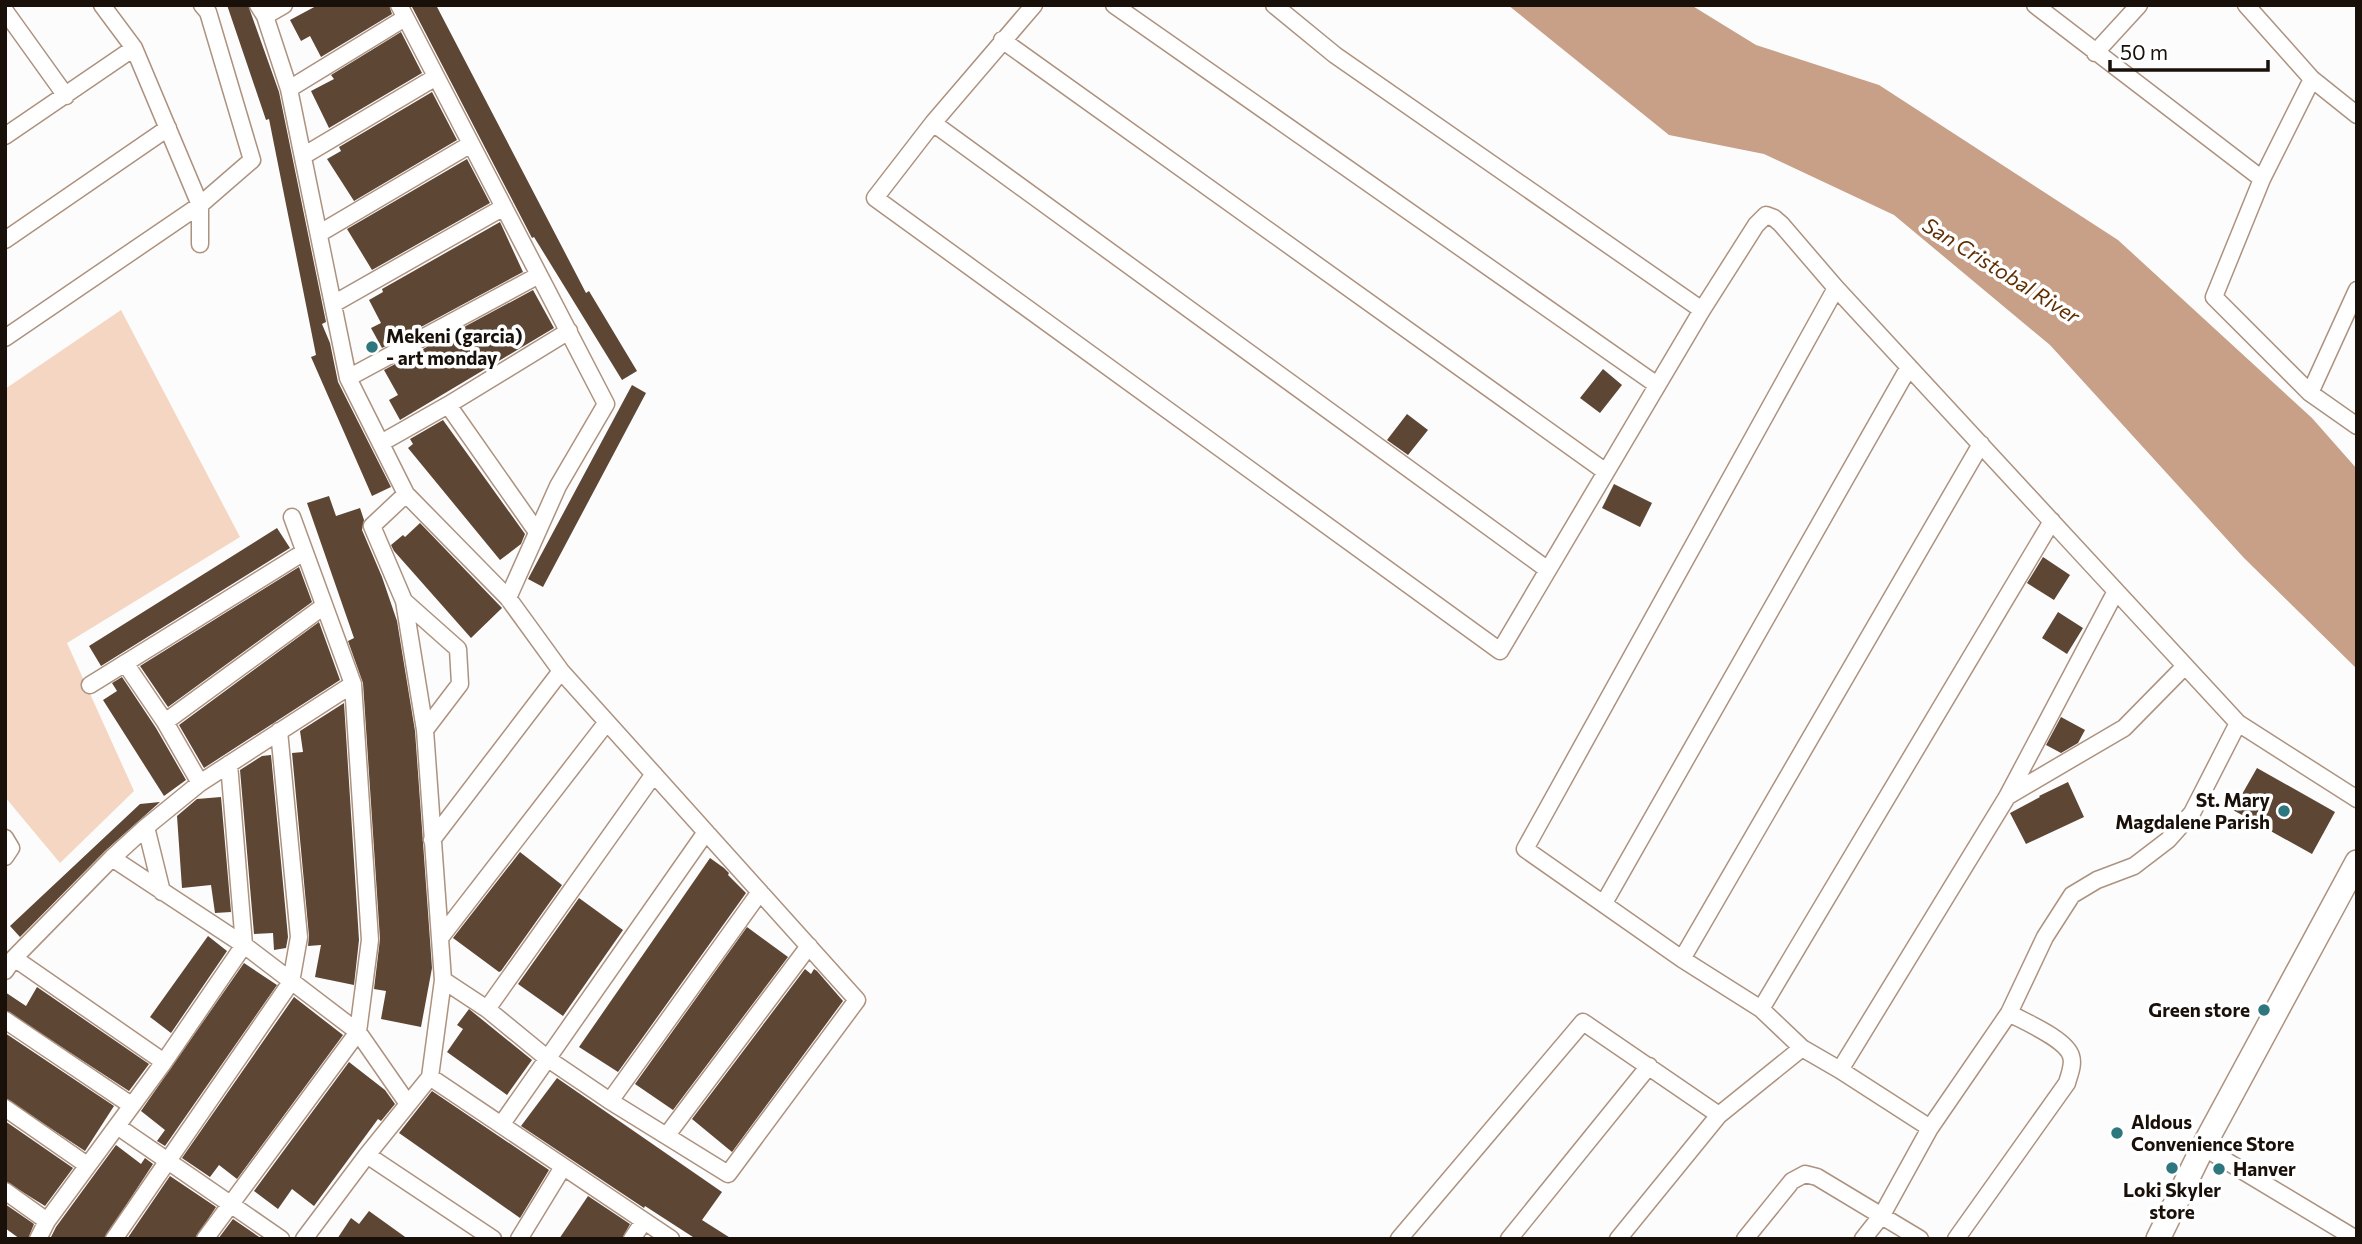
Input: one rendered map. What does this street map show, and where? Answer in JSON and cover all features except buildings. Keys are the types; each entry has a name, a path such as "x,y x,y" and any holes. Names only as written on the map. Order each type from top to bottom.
{"main road":[{"path":"2158,1239 2203,1147 2357,862"}],"street":[{"path":"102,5 134,48 200,205 200,244"},
{"path":"5,338 200,205 252,160 208,12 202,5"},
{"path":"284,5 261,10 289,89 335,303 348,378 406,494 508,598 561,671 857,1000 728,1174 548,1059 487,1009 443,980"},
{"path":"1034,5 933,123 875,198 1500,651 1702,310 1756,225 1766,215 1781,224 1836,288 2238,723 2357,799"},
{"path":"1114,5 1657,386"},
{"path":"1275,5 1335,55 1702,310"},
{"path":"2035,5 2262,178"},
{"path":"2095,53 2139,5"},
{"path":"2246,5 2312,79 2357,115"},
{"path":"5,11 66,96"},
{"path":"289,89 402,12 607,404 558,486 508,598"},
{"path":"1002,40 1606,472"},
{"path":"5,136 134,48"},
{"path":"303,156 436,77"},
{"path":"2312,79 2262,178 2214,297 2310,393 2357,426"},
{"path":"933,123 1548,570"},
{"path":"5,240 168,128"},
{"path":"320,233 471,144"},
{"path":"335,303 504,207"},
{"path":"348,378 539,275"},
{"path":"1836,288 1525,849 1682,959 1761,1009 1802,1048 1930,1128"},
{"path":"2310,393 2357,290"},
{"path":"381,443 569,331"},
{"path":"1604,903 1909,367"},
{"path":"448,405 537,532"},
{"path":"1682,959 1981,444"},
{"path":"304,1239 430,1077 443,980 425,730 404,601 372,526 406,494"},
{"path":"205,1239 358,1032 370,940 353,684 292,517"},
{"path":"1761,1009 2052,521"},
{"path":"90,685 304,552"},
{"path":"1840,1070 2007,797 2116,591"},
{"path":"404,601 458,649 460,684 425,730"},
{"path":"165,722 324,606"},
{"path":"125,663 165,722 200,783"},
{"path":"2007,797 2124,728 2185,666"},
{"path":"432,840 561,671"},
{"path":"164,1062 10,964 112,858 146,827 200,783 353,684"},
{"path":"440,938 607,722"},
{"path":"1863,1239 1882,1214 1930,1128 2009,1013 2045,937 2072,895 2096,880 2134,866 2168,840 2193,813 2238,723"},
{"path":"114,1239 291,982 299,937 279,732"},
{"path":"38,1239 47,1222 164,1062 244,945 229,764"},
{"path":"487,1009 654,774"},
{"path":"146,827 162,892"},
{"path":"501,1125 706,832"},
{"path":"5,838 11,848 5,856"},
{"path":"112,858 244,945 358,1032 408,1104"},
{"path":"610,1101 760,892"},
{"path":"667,1135 808,946"},
{"path":"1956,1239 2067,1083 2072,1064 2071,1054 2056,1039 2009,1013"},
{"path":"5,1020 131,1105"},
{"path":"1399,1239 1583,1022 1719,1115"},
{"path":"1618,1239 1719,1115 1802,1048"},
{"path":"1509,1239 1649,1066"},
{"path":"430,1077 671,1239"},
{"path":"5,1108 87,1165"},
{"path":"117,1126 281,1239"},
{"path":"2203,1147 2356,1239"},
{"path":"367,1155 493,1239"},
{"path":"519,1239 563,1167"},
{"path":"1745,1239 1792,1181 1805,1174 1817,1177 1920,1239"},
{"path":"5,1191 47,1222"},
{"path":"632,1239 644,1221"}],"shaded area":[{"path":"121,310 240,537 67,643 134,791 60,863 5,797 5,389"}],"water":[{"name":"San Cristobal River","path":"1508,5 1691,5 1756,45 1879,85 2118,240 2312,418 2357,469 2357,669 2244,558 2050,345 1894,215 1764,154 1669,135"}],"place":[{"name":"Mekeni (garcia) - art monday","path":"372,347"},
{"name":"St. Mary Magdalene Parish","path":"2284,811"},
{"name":"Green store","path":"2264,1010"},
{"name":"Aldous Convenience Store","path":"2117,1133"},
{"name":"Loki Skyler store","path":"2172,1168"},
{"name":"Hanver","path":"2219,1169"}]}
